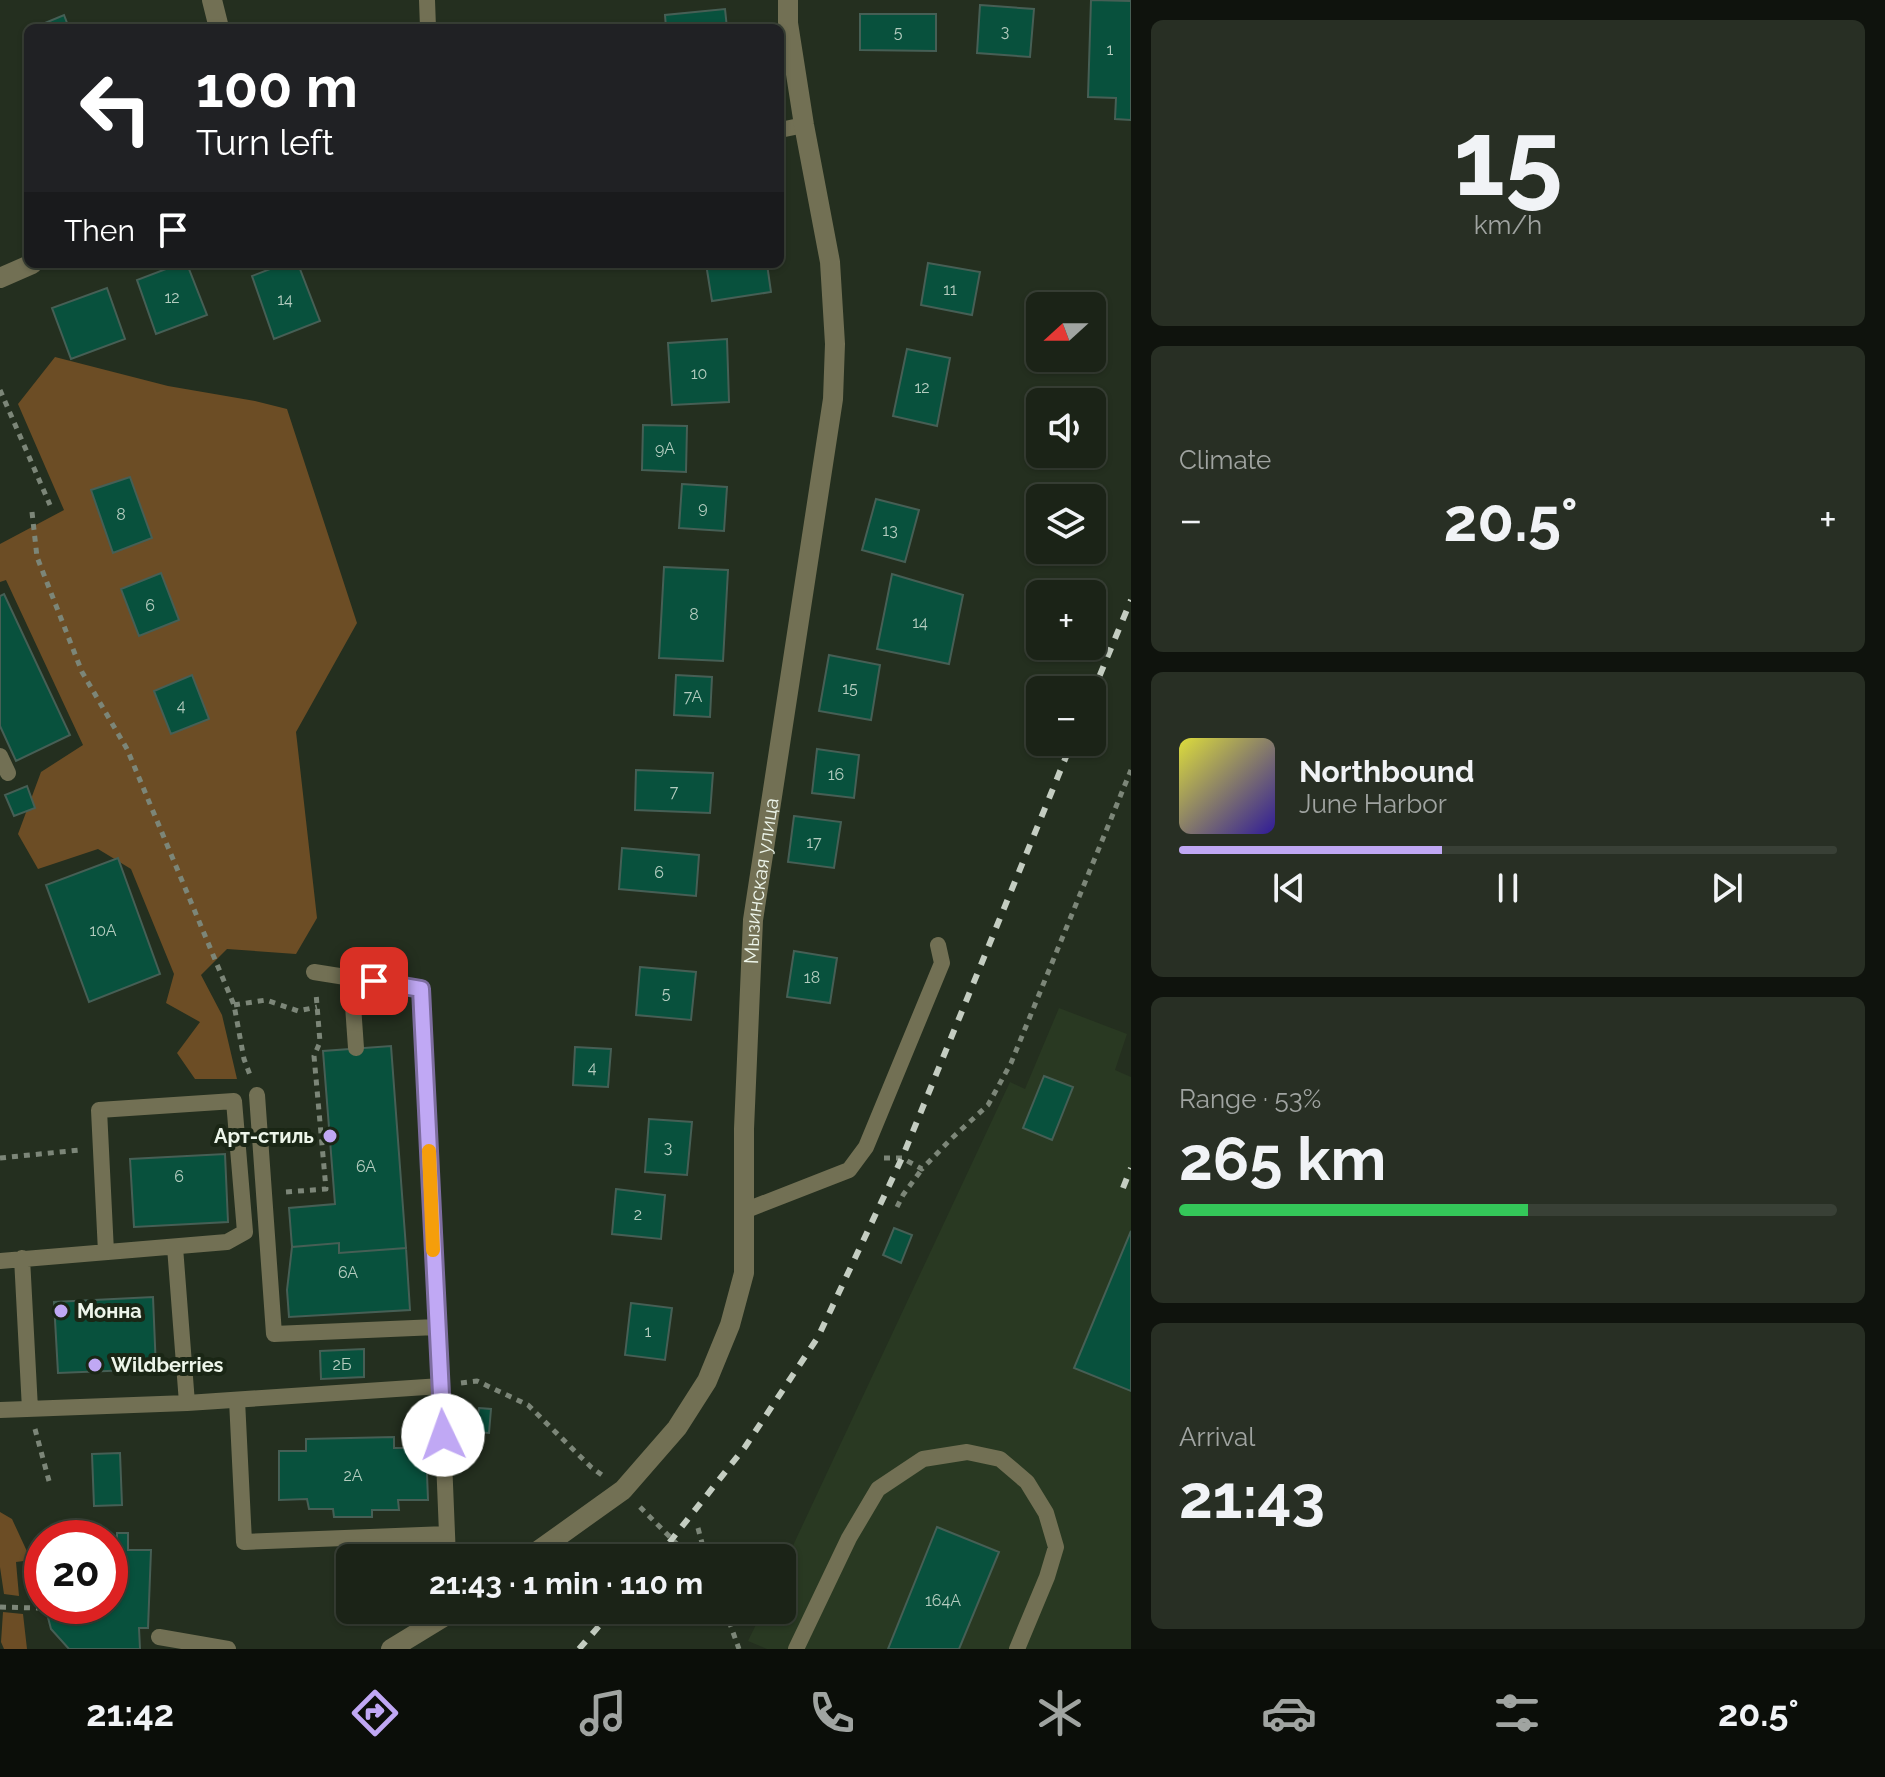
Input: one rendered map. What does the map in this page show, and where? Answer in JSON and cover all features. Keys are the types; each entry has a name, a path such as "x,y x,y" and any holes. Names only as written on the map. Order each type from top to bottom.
{"street":[{"path":"212,0 218,24"},
{"name":"Мызинская улица","path":"548,1544 623,1490 677,1428 707,1381 730,1325 744,1273 744,1129 753,920 833,399 835,344 830,262 804,125 788,23 788,0"},
{"path":"0,278 24,268"},
{"path":"391,1649 431,1624"}],"lane":[{"path":"427,0 428,24"},
{"path":"784,129 804,125"},
{"path":"0,756 8,773"},
{"path":"744,1211 849,1170 866,1147 942,963 938,945"},
{"path":"314,972 421,989 447,1544"},
{"path":"351,977 356,1048"},
{"path":"257,1095 274,1334 437,1327"},
{"path":"0,1261 227,1242 245,1232 234,1101 99,1110 106,1252"},
{"path":"175,1247 187,1403"},
{"path":"22,1258 30,1409"},
{"path":"0,1410 187,1403 441,1386"},
{"path":"237,1400 244,1542 447,1534"},
{"path":"796,1649 849,1538 878,1489 923,1459 967,1452 1000,1459 1027,1482 1046,1513 1056,1547 1017,1649"},
{"path":"159,1637 228,1649"}],"path":[{"path":"0,390 50,505"},
{"path":"32,512 37,557 82,672 127,749 234,1005 244,1059 257,1095"},
{"path":"897,1207 922,1169 988,1105 1011,1063 1131,770"},
{"path":"277,1193 326,1189 314,1056 320,1042 314,972"},
{"path":"234,1005 266,1000 298,1011 317,1007"},
{"path":"0,1158 101,1148"},
{"path":"849,1170 884,1158 902,1158 922,1169"},
{"path":"441,1386 477,1381 528,1405 591,1467 623,1490"},
{"path":"30,1409 49,1481"},
{"path":"660,1527 677,1544"},
{"path":"698,1528 702,1544"},
{"path":"0,1607 24,1608"},
{"path":"730,1624 739,1649"}],"shaded area":[{"path":"55,357 168,386 287,409 357,623 296,732 317,918 296,954 227,949 201,975 222,1015 237,1079 195,1079 177,1053 200,1022 166,1003 174,974 131,869 98,849 38,869 18,834 41,772 83,745 6,580 0,582 0,544 64,510 18,404"},
{"path":"1059,1008 1127,1034 1115,1070 1131,1077 1131,1649 767,1649 748,1641 756,1624 796,1624 794,1544 1010,1082 1025,1089"},
{"path":"0,1512 12,1519 24,1545 24,1561 16,1562 19,1596 4,1594 0,1567"},
{"path":"3,1612 23,1614 27,1649 4,1649 1,1642"}],"building":[{"path":"1091,0 1131,1 1131,120 1115,119 1116,98 1088,97"},
{"path":"980,5 1034,9 1030,57 977,53"},
{"path":"725,9 727,24 666,24 665,15"},
{"path":"860,14 936,14 936,51 860,50"},
{"path":"64,15 67,24 43,24"},
{"path":"928,263 980,272 972,315 921,305"},
{"path":"168,268 189,268 207,315 156,334 137,280"},
{"path":"273,268 300,268 320,321 274,339 252,276"},
{"path":"707,268 768,268 771,292 712,301"},
{"path":"107,288 125,339 71,359 52,308"},
{"path":"727,339 729,402 672,405 668,343"},
{"path":"907,349 950,358 937,426 893,416"},
{"path":"643,425 687,426 686,472 642,470"},
{"path":"130,477 152,538 113,553 91,490"},
{"path":"682,484 727,487 724,531 679,528"},
{"path":"876,499 919,510 905,562 862,550"},
{"path":"664,567 728,570 723,661 659,658"},
{"path":"161,573 179,620 139,636 121,589"},
{"path":"892,574 963,595 949,664 877,649"},
{"path":"4,594 70,735 16,761 0,726 0,596"},
{"path":"829,655 880,665 871,720 819,711"},
{"path":"192,675 209,719 171,734 154,691"},
{"path":"676,675 712,677 710,717 674,715"},
{"path":"817,749 859,755 854,798 812,793"},
{"path":"636,770 713,773 710,813 635,810"},
{"path":"27,786 35,808 14,816 5,795"},
{"path":"794,816 841,822 834,868 788,862"},
{"path":"622,848 699,855 696,896 619,889"},
{"path":"118,858 160,974 89,1002 46,885"},
{"path":"794,951 837,958 830,1003 787,997"},
{"path":"640,967 696,972 691,1020 636,1015"},
{"path":"391,1046 406,1248 339,1253 339,1243 292,1247 289,1208 335,1204 323,1051"},
{"path":"575,1047 611,1049 608,1087 573,1085"},
{"path":"1044,1076 1073,1087 1052,1140 1023,1128"},
{"path":"649,1119 692,1122 687,1175 645,1172"},
{"path":"225,1154 228,1222 134,1227 130,1159"},
{"path":"616,1189 665,1195 661,1239 612,1234"},
{"path":"894,1228 912,1235 901,1263 883,1255"},
{"path":"1131,1231 1131,1391 1074,1368"},
{"path":"339,1243 339,1253 406,1248 410,1310 289,1317 287,1290 292,1247"},
{"path":"153,1297 156,1369 58,1373 54,1302"},
{"path":"631,1303 672,1308 665,1360 625,1355"},
{"path":"364,1349 364,1377 321,1379 320,1351"},
{"path":"479,1408 491,1409 489,1433 476,1432"},
{"path":"394,1437 394,1448 426,1448 428,1500 398,1500 399,1510 372,1510 372,1517 334,1517 333,1509 309,1509 307,1499 279,1500 279,1451 306,1451 306,1439"},
{"path":"120,1453 122,1505 94,1506 92,1454"},
{"path":"937,1527 999,1552 959,1649 888,1649"},
{"path":"128,1550 151,1550 148,1628 139,1628 140,1649 69,1649 50,1624 128,1624"}],"railway":[{"path":"1099,676 1131,600"},
{"path":"668,1544 745,1447 818,1337 902,1158 1066,756"},
{"path":"1123,1188 1131,1168"},
{"path":"579,1649 601,1624"}],"slow traffic":[{"path":"429,1151 433,1250"}],"place":[{"name":"Арт-стиль","path":"330,1136"},
{"name":"Монна","path":"61,1311"},
{"name":"Wildberries","path":"95,1365"}],"route":[{"path":"374,981 421,989 443,1435"}]}
